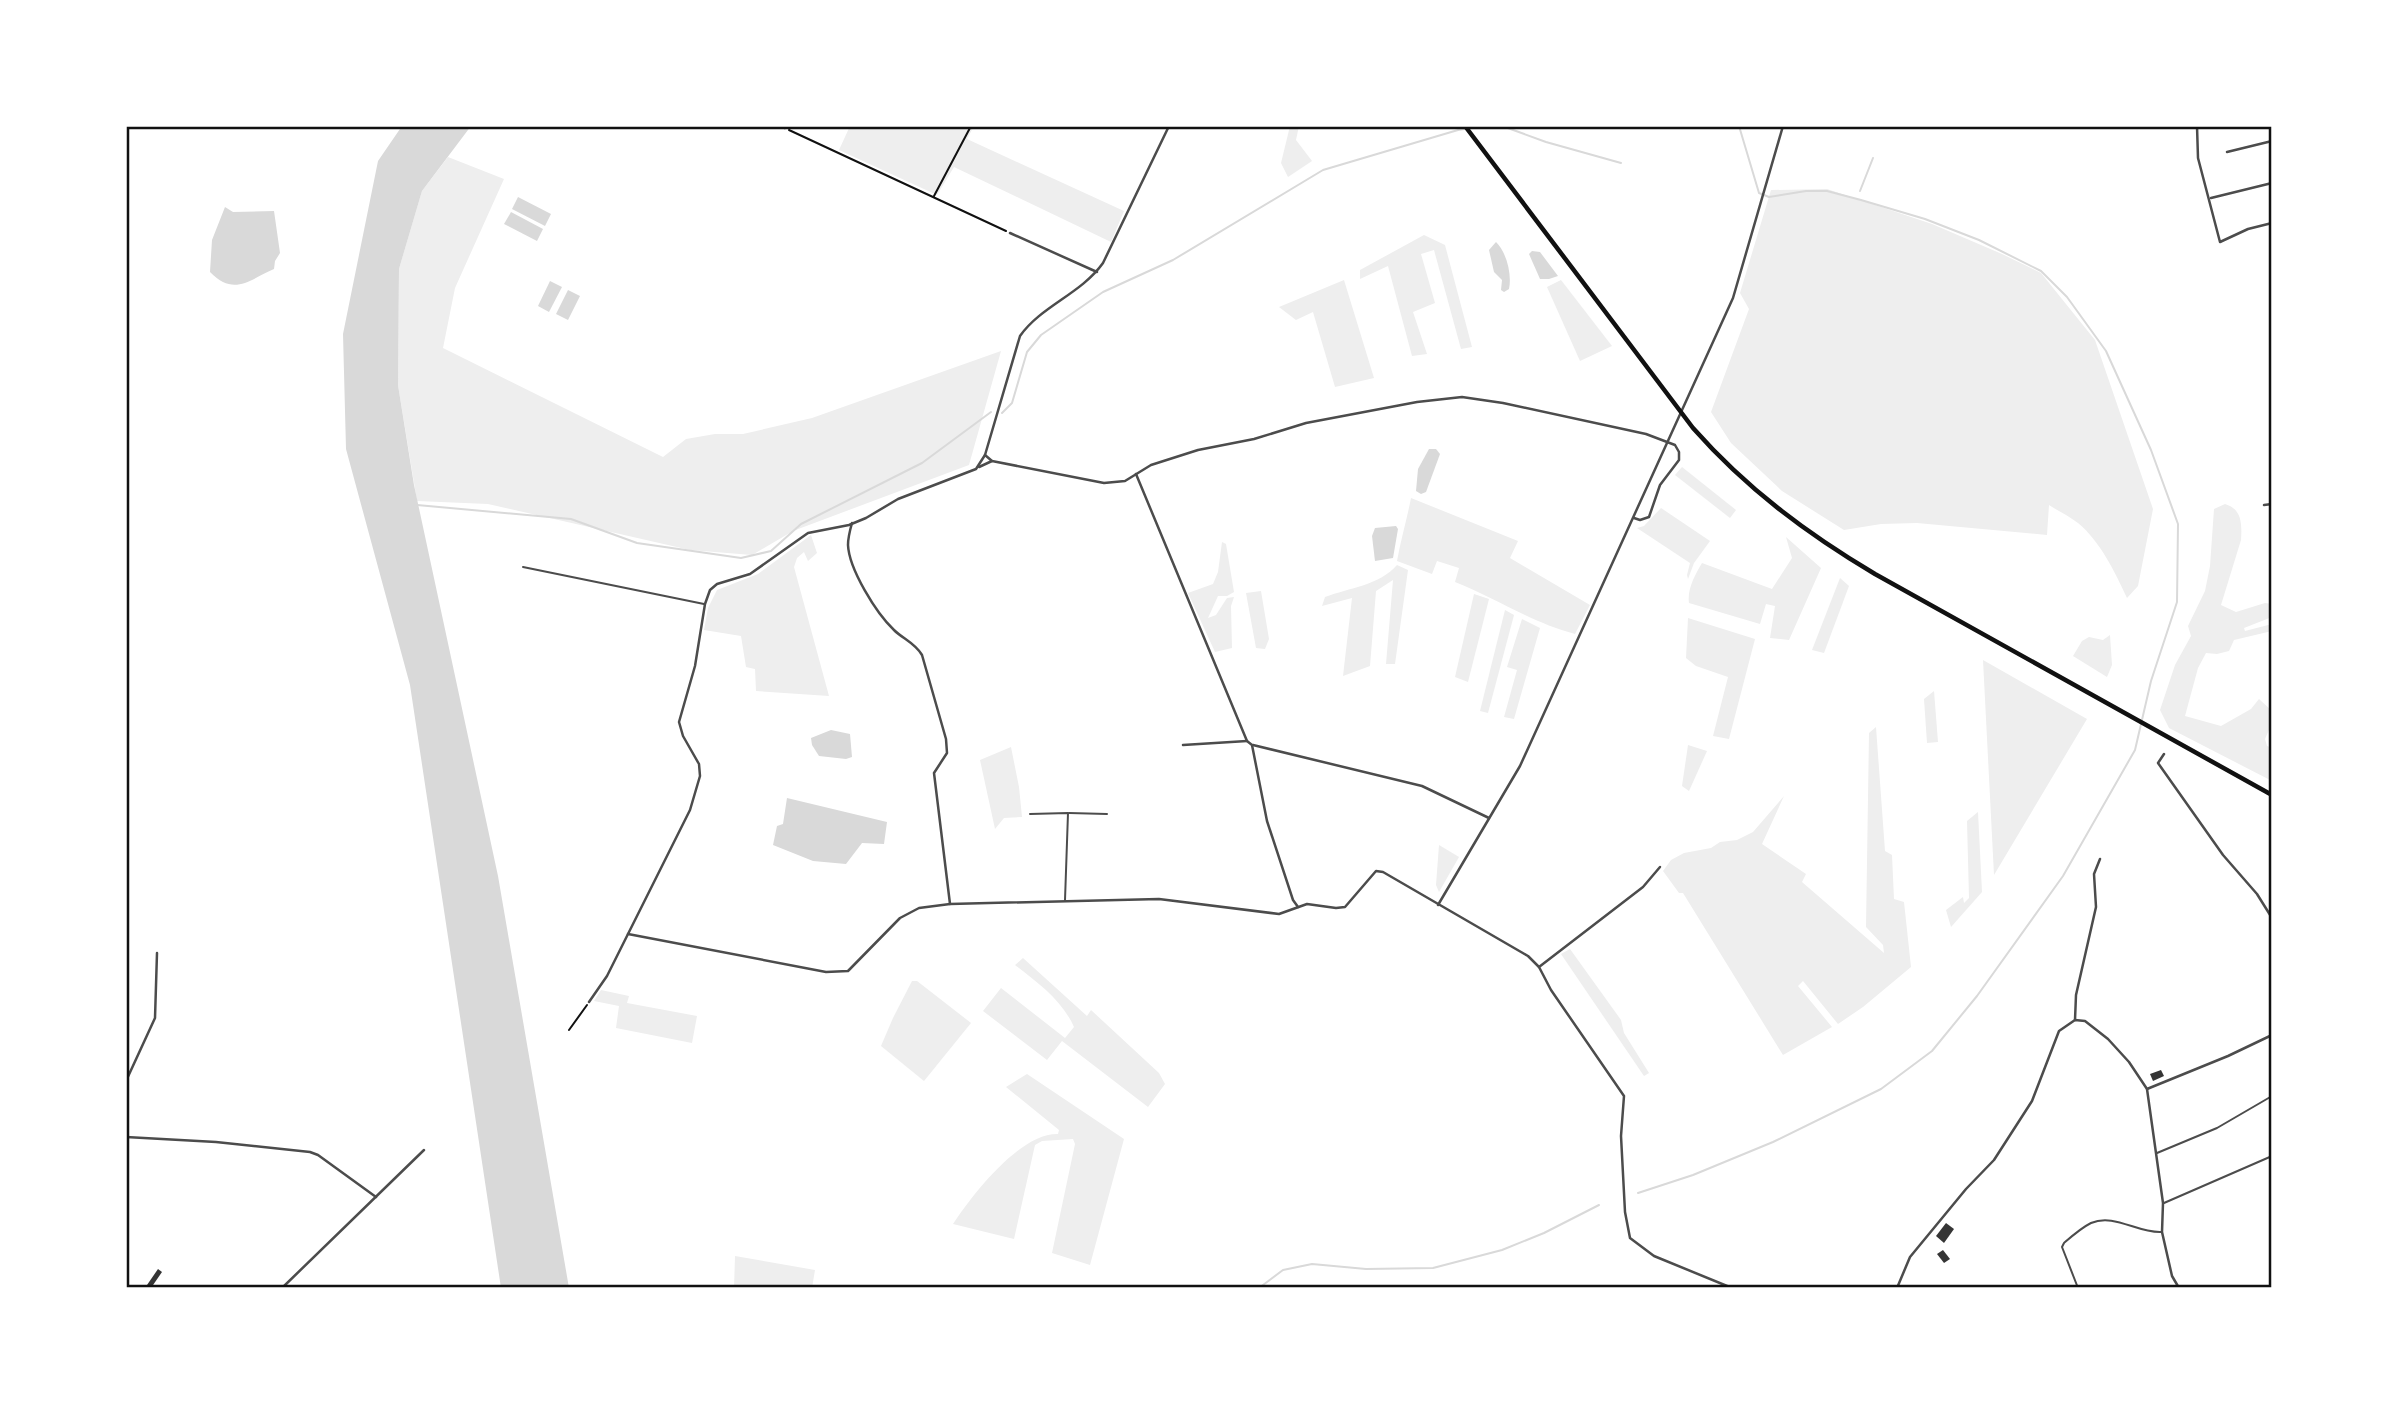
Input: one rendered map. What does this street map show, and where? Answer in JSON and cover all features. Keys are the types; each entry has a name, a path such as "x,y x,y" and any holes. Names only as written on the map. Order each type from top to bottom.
{"main road":[{"path":"1465,126 1674,404 1714,451 1758,493 1797,524 1842,554 2272,795"}],"street":[{"path":"780,126 785,127"},
{"path":"976,469 985,455 1020,337 1030,322 1097,272 1169,126"},
{"path":"1438,905 1520,766 1733,298 1783,126"},
{"path":"2197,126 2198,158 2220,242 2248,229 2272,223"},
{"path":"2227,152 2272,141"},
{"path":"2210,198 2272,183"},
{"path":"1010,233 1097,272"},
{"path":"985,455 992,461 1104,483 1125,481 1152,465 1198,450 1254,439 1306,423 1417,402 1462,397 1503,403 1646,434 1675,445 1679,460 1660,485 1649,517 1640,520 1634,518"},
{"path":"589,1002 607,976 680,833 700,776 699,764 682,736 680,722 710,590 716,584 750,574 808,533 852,523 898,499 992,461"},
{"path":"1136,474 1247,741 1252,745 1267,821 1293,900 1298,907"},
{"path":"2264,505 2272,503"},
{"path":"852,523 848,545 852,565 871,601 893,629 915,645 922,655 946,739 947,753 934,773 950,904"},
{"path":"1183,745 1247,741"},
{"path":"1252,745 1257,744 1422,786 1489,818"},
{"path":"2164,754 2158,763 2223,855 2257,894 2272,918"},
{"path":"2075,1020 2076,995 2096,907 2094,874 2100,859"},
{"path":"1539,967 1643,887 1660,867"},
{"path":"628,934 826,972 848,971 900,918 919,908 950,904 1159,899 1279,914 1307,904 1345,907 1376,871 1383,872 1528,956 1539,967 1550,990 1624,1096 1621,1136 1630,1238 1654,1256 1732,1288"},
{"path":"126,1081 155,1018 156,953"},
{"path":"1897,1288 1910,1257 1994,1160 2032,1101 2059,1031 2075,1020 2085,1021 2108,1039 2129,1062 2147,1089 2163,1203 2162,1232 2172,1276 2179,1288"},
{"path":"2147,1089 2272,1035"},
{"path":"126,1137 216,1142 310,1152 376,1197"},
{"path":"282,1288 424,1150"}],"lane":[{"path":"523,567 705,604"},
{"path":"1065,901 1068,813"},
{"path":"1030,814 1107,814"},
{"path":"2155,1154 2217,1128 2272,1096"},
{"path":"2163,1203 2272,1156"},
{"path":"2078,1288 2062,1247 2088,1224 2111,1220 2150,1233 2162,1232"}],"path":[{"path":"934,197 971,126"},
{"path":"785,127 1010,233"},
{"path":"569,1030 589,1002"}],"shaded area":[{"path":"402,126 471,126 422,191 399,269 398,385 414,485 498,876 569,1288 501,1288 410,685 346,449 343,334 378,161"},
{"path":"850,126 974,126 967,139 1124,211 1111,242 954,167 937,195 839,150"},
{"path":"1290,126 1299,126 1296,140 1312,161 1288,177 1281,163"},
{"path":"448,157 504,179 455,288 443,348 663,457 686,439 715,434 743,434 812,418 1001,351 969,465 793,531 752,555 690,550 488,504 417,501 398,385 399,269 422,191"},
{"path":"1827,189 1932,224 2041,273 2095,340 2153,509 2138,586 2127,598 2100,548 2086,530 2049,505 2047,535 1917,523 1881,524 1844,530 1782,491 1731,443 1711,412 1749,309 1740,293 1771,190"},
{"path":"518,197 551,214 545,226 512,209"},
{"path":"225,207 233,212 274,211 280,253 274,269 248,282 234,285 210,272 212,240"},
{"path":"511,212 543,229 537,241 504,224"},
{"path":"1424,235 1445,245 1472,347 1461,349 1434,250 1421,254 1435,303 1413,312 1427,354 1412,356 1388,266 1360,279 1360,270"},
{"path":"1496,242 1506,258 1509,271 1509,289 1504,292 1501,290 1502,280 1494,272 1489,250"},
{"path":"1532,251 1540,252 1558,276 1540,279 1529,254"},
{"path":"1344,280 1374,378 1335,387 1313,312 1296,320 1279,307"},
{"path":"1561,280 1612,346 1580,361 1547,287"},
{"path":"550,281 562,287 549,312 538,306"},
{"path":"568,290 580,296 568,320 556,314"},
{"path":"1429,449 1436,449 1440,454 1426,492 1421,494 1416,491 1418,469"},
{"path":"1682,467 1736,510 1730,518 1675,475"},
{"path":"1411,498 1518,541 1510,558 1590,605 1575,634 1544,623 1455,582 1459,568 1437,561 1432,574 1397,561"},
{"path":"2225,504 2238,513 2241,540 2221,605 2236,612 2265,603 2272,604 2272,617 2244,628 2245,631 2272,624 2272,631 2234,640 2229,651 2206,653 2198,668 2185,716 2221,726 2251,709 2259,699 2272,711 2272,723 2265,739 2267,746 2272,748 2272,781 2169,728 2160,710 2175,665 2191,636 2188,626 2205,591 2210,566 2214,509"},
{"path":"1661,508 1710,541 1694,563 1688,579 1690,563 1637,528 1644,526"},
{"path":"1396,526 1398,529 1393,558 1375,561 1372,536 1375,528"},
{"path":"811,535 817,553 808,561 804,552 797,558 794,567 829,696 756,691 755,669 746,667 741,636 704,630 708,608 717,590 758,574"},
{"path":"1786,537 1821,568 1789,640 1770,638 1775,606 1766,604 1760,624 1689,603 1690,587 1702,563 1772,589 1792,558"},
{"path":"1222,542 1226,544 1234,592 1227,596 1218,596 1208,618 1216,615 1227,598 1234,597 1231,606 1232,648 1215,652 1188,593 1213,584 1218,572"},
{"path":"1397,565 1408,570 1395,664 1386,664 1393,580 1376,591 1370,666 1343,676 1352,598 1322,606 1325,597 1373,582"},
{"path":"1840,578 1849,586 1824,653 1812,650"},
{"path":"1261,591 1269,639 1265,649 1256,648 1246,593"},
{"path":"1474,594 1489,599 1468,682 1455,677"},
{"path":"1505,610 1514,615 1488,713 1480,711"},
{"path":"1688,618 1755,639 1729,739 1713,736 1728,677 1696,666 1686,658"},
{"path":"1522,619 1540,628 1514,719 1504,717 1517,670 1507,667"},
{"path":"2110,635 2112,665 2107,677 2073,656 2082,641 2089,637 2103,640"},
{"path":"1983,660 2087,719 1994,875"},
{"path":"1934,691 1938,742 1927,743 1924,699"},
{"path":"1876,727 1885,851 1892,855 1894,899 1904,902 1911,967 1838,1024 1803,981 1798,986 1832,1027 1783,1055 1683,893 1679,893 1663,871 1671,860 1684,853 1711,848 1720,842 1737,840 1753,832 1784,796 1762,844 1806,874 1802,882 1884,953 1883,945 1866,927 1869,733"},
{"path":"831,730 850,734 852,757 846,759 819,756 811,738"},
{"path":"1688,745 1707,751 1689,791 1682,786"},
{"path":"1011,747 1022,817 1004,818 995,829 980,760"},
{"path":"787,798 887,822 884,844 862,843 846,864 813,861 773,845 777,826 783,824"},
{"path":"1978,812 1982,892 1951,927 1946,910 1963,897 1964,903 1969,898 1967,821"},
{"path":"1439,845 1459,857 1439,892 1436,885"},
{"path":"1570,949 1621,1020 1624,1033 1649,1073 1644,1076 1561,954"},
{"path":"1023,958 1087,1016 1091,1010 1159,1073 1165,1084 1148,1107 1062,1041 1047,1060 983,1011 1001,988 1065,1038 1074,1027 1056,1000 1015,965"},
{"path":"912,981 917,981 971,1023 924,1081 881,1046"},
{"path":"601,990 629,996 627,1003 697,1016 692,1043 616,1028 619,1006 594,1001"},
{"path":"1027,1074 1124,1139 1090,1265 1052,1253 1075,1144 1073,1139 1042,1141 1035,1145 1014,1239 953,1224 972,1197 1013,1154 1043,1136 1058,1134 1059,1130 1006,1087"},
{"path":"735,1256 815,1270 812,1288 734,1288"}],"building":[{"path":"2161,1070 2164,1076 2153,1081 2150,1074"},
{"path":"1946,1223 1954,1229 1944,1243 1936,1236"},
{"path":"1943,1250 1950,1259 1944,1263 1937,1254"},
{"path":"158,1269 162,1272 151,1288 147,1285"}],"waterway":[{"path":"1638,1193 1693,1175 1773,1142 1881,1089 1932,1051 1977,996 2063,876 2135,750 2151,681 2177,602 2178,524 2151,450 2106,351 2067,297 2041,271 1979,240 1925,219 1827,191 1806,191 1769,197 1759,193 1739,126"},
{"path":"1002,413 1012,403 1027,352 1041,335 1103,292 1173,260 1323,170 1458,130 1478,127 1505,127 1546,142 1621,163"},
{"path":"1860,191 1873,158"},
{"path":"417,505 571,519 637,543 741,558 771,551 801,524 922,463 991,412"},
{"path":"1259,1288 1283,1270 1312,1264 1366,1269 1433,1268 1502,1250 1544,1233 1599,1205"}]}
